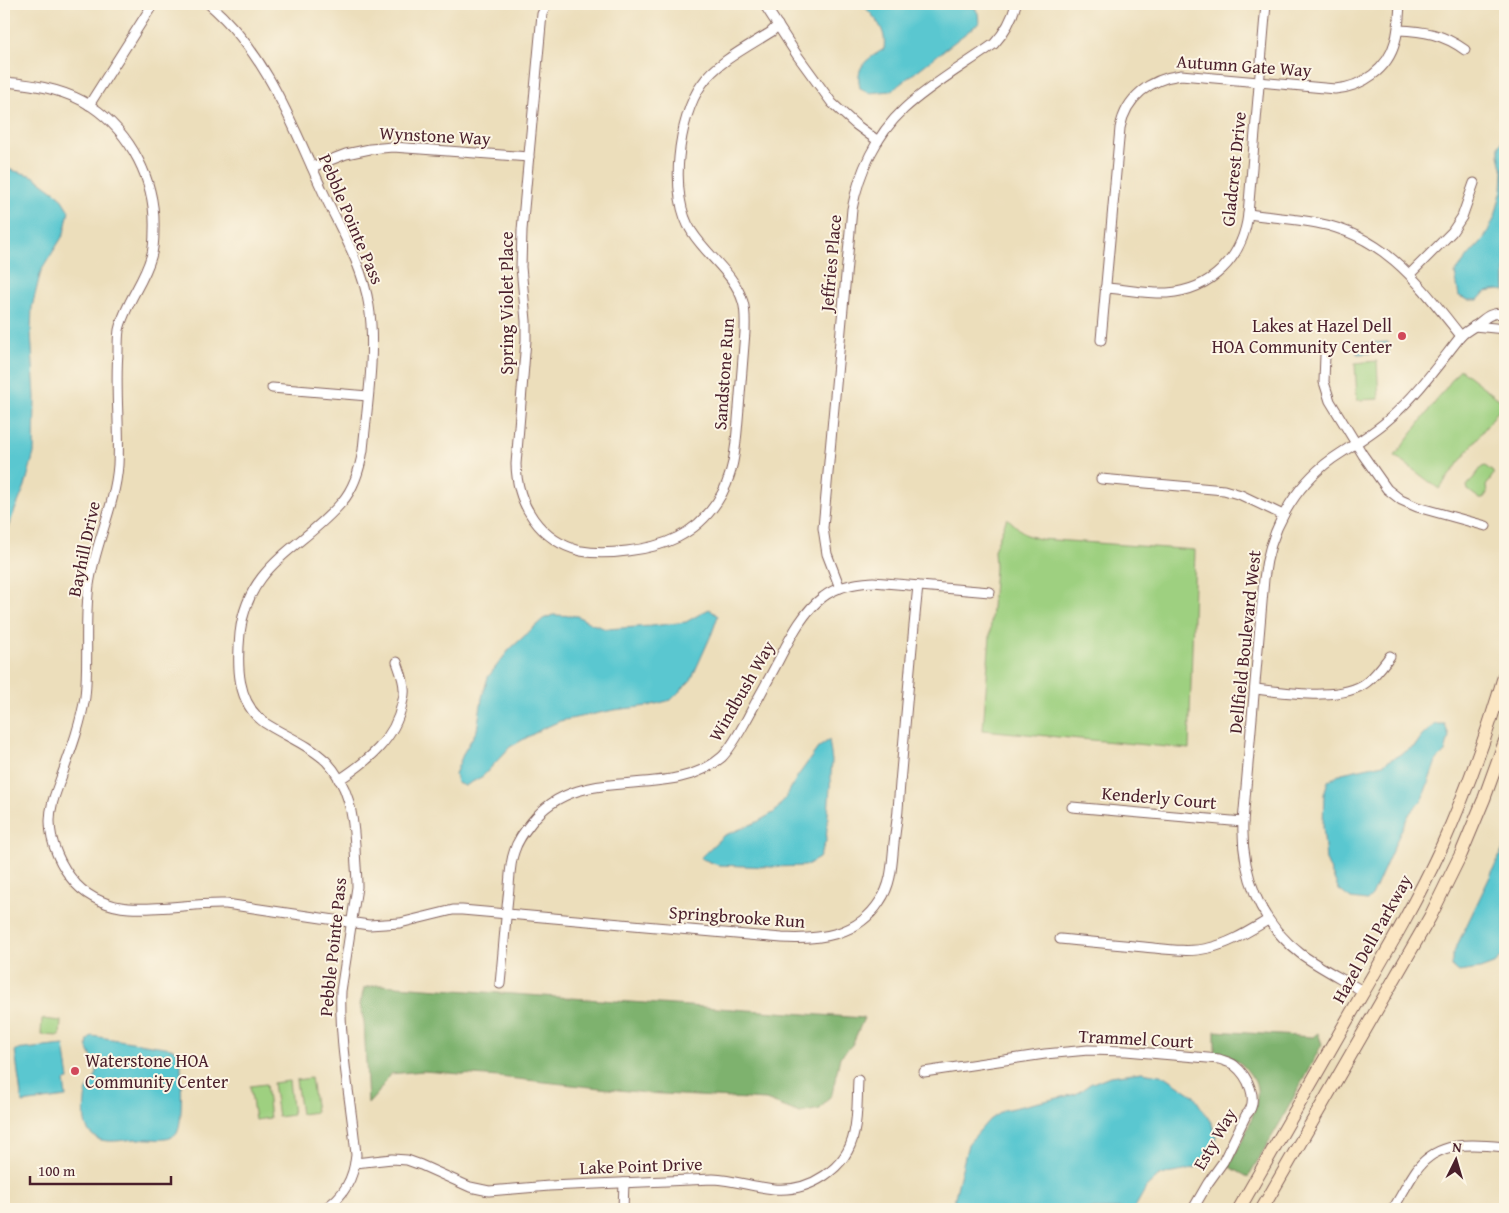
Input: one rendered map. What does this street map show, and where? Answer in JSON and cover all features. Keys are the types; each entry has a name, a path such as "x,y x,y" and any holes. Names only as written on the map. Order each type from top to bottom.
{"main road":[{"name":"Hazel Dell Parkway","path":"1239,1209 1409,912 1449,829 1480,751 1505,672"},
{"path":"1262,1209 1430,917 1461,854 1505,741"}],"street":[{"path":"89,105 153,4"},
{"name":"Pebble Pointe Pass","path":"209,4 230,23 253,51 266,72 284,106 358,266 369,306 372,350 360,466 343,501 269,568 257,582 247,600 240,632 239,676 241,688 248,704 256,715 265,722 312,749 326,762 339,780 352,810 357,887 340,1006 341,1030 355,1147 355,1163 347,1187 337,1199 324,1209"},
{"name":"Spring Violet Place","path":"547,4 542,14 522,230 521,267 526,321 525,365 516,478 524,504 534,520 548,534 567,546 582,551 602,553"},
{"path":"764,4 802,62 832,103 855,124 878,141"},
{"name":"Jeffries Place","path":"840,588 827,554 823,528 852,209 856,189 869,157 892,122 904,109 924,93 994,44 1003,34 1016,4"},
{"name":"Gladcrest Drive","path":"1105,288 1165,293 1184,290 1200,285 1218,273 1233,257 1244,234 1248,214 1266,4"},
{"name":"Autumn Gate Way","path":"1102,340 1120,128 1124,113 1132,100 1151,84 1172,76 1194,76 1335,89 1351,86 1370,77 1380,70 1387,61 1398,30 1400,4"},
{"name":"Sandstone Run","path":"602,553 656,546 672,541 690,530 716,504 730,474 734,459 746,317 743,302 737,289 692,233 684,219 678,189 682,138 690,105 702,83 716,68 771,32 778,25"},
{"path":"1398,30 1426,32 1453,42 1465,50"},
{"name":"Bayhill Drive","path":"4,82 43,87 89,105 118,130 137,158 147,182 153,206 152,255 119,332 116,371 117,477 89,584 86,678 82,710 52,802 50,824 55,851 66,871 78,886 88,894 107,904 127,908 206,903 226,904 352,922"},
{"name":"Wynstone Way","path":"312,167 346,154 393,147 529,158"},
{"path":"1410,274 1452,232 1462,217 1474,183"},
{"path":"1248,214 1318,223 1356,235 1373,244 1410,274 1461,336"},
{"name":"Dellfield Boulevard West","path":"1364,992 1299,952 1283,938 1268,920 1254,893 1246,868 1242,845 1243,822 1265,568 1272,542 1283,515 1292,501 1317,472 1331,459 1375,431 1409,402 1461,336 1484,317 1505,313"},
{"path":"1474,326 1505,329"},
{"path":"1325,355 1324,382 1333,407 1387,489 1400,500 1417,507 1486,526"},
{"path":"272,388 368,396"},
{"path":"1101,479 1224,490 1241,495 1283,515"},
{"name":"Windbush Way","path":"500,984 514,853 522,834 545,807 577,791 623,783 677,778 695,774 710,766 724,755 738,735 804,617 822,597 840,588 873,582 990,592"},
{"name":"Springbrooke Run","path":"352,922 368,925 385,925 453,910 804,939 838,934 854,926 880,902 890,878 918,586"},
{"path":"1255,689 1340,694 1356,689 1368,681 1390,656"},
{"path":"339,780 367,760 392,731 400,713 404,694 404,686 397,662"},
{"name":"Kenderly Court","path":"1072,807 1243,822"},
{"path":"1060,939 1196,950 1210,948 1230,941 1268,920"},
{"name":"Trammel Court","path":"924,1072 1045,1054 1099,1050 1219,1060 1234,1066 1248,1083"},
{"name":"Lake Point Drive","path":"355,1163 392,1159 407,1160 470,1187 489,1191 624,1183 723,1180 774,1189 796,1188 811,1184 836,1166 852,1142 858,1080"},
{"name":"Esty Way","path":"1192,1209 1223,1162 1250,1110 1253,1101 1248,1083"},
{"path":"1393,1209 1417,1169 1430,1156 1453,1146 1470,1144 1505,1147"},
{"path":"623,1209 624,1183"}],"green space":[{"path":"1377,361 1379,399 1357,400 1355,363"},
{"path":"1460,369 1504,403 1439,489 1395,456"},
{"path":"1485,466 1493,472 1493,475 1486,486 1487,493 1483,499 1480,499 1468,490 1467,486 1482,467"},
{"path":"1007,518 1026,535 1040,539 1195,550 1189,749 983,730 995,567 994,550"},
{"path":"377,985 864,1018 852,1045 840,1057 832,1094 820,1109 800,1113 766,1100 646,1093 423,1071 390,1074 378,1093 368,1104 364,1022 360,1005 364,988"},
{"path":"42,1019 61,1021 60,1036 41,1035"},
{"path":"1215,1031 1313,1037 1318,1033 1322,1044 1281,1121 1248,1177 1228,1166 1254,1112 1257,1090 1254,1080 1242,1065 1215,1052"},
{"path":"311,1078 316,1112 301,1114 296,1080"},
{"path":"289,1081 293,1115 278,1117 273,1083"},
{"path":"266,1084 270,1118 255,1120 250,1086"}],"water":[{"path":"863,4 941,4 944,7 974,7 978,13 979,23 891,91 869,93 860,88 859,74 867,60 884,49 884,35"},
{"path":"1505,136 1505,291 1485,292 1478,300 1468,300 1459,296 1455,273 1484,239 1495,217 1502,189 1503,172 1499,145"},
{"path":"4,168 33,176 59,195 69,211 64,234 41,271 32,307 31,332 35,397 34,453 25,486 4,541"},
{"path":"1388,342 1389,352 1357,354 1356,344"},
{"path":"709,609 718,616 712,633 691,680 671,700 648,706 614,710 560,721 510,747 483,776 465,786 457,783 455,774 464,752 477,730 482,698 488,677 509,650 543,619 553,615 577,616 606,629 686,622"},
{"path":"1435,724 1445,724 1449,737 1445,752 1436,761 1422,800 1410,813 1404,824 1372,896 1367,901 1351,899 1339,890 1326,860 1323,826 1324,794 1328,781 1342,773 1383,764 1415,746 1422,736"},
{"path":"829,740 832,761 826,841 819,858 805,866 772,867 718,865 700,858 723,836 755,823 775,812 818,748"},
{"path":"1505,845 1504,955 1496,963 1480,969 1458,972 1452,967 1452,956"},
{"path":"92,1036 171,1048 179,1053 181,1061 181,1107 180,1124 175,1135 162,1139 106,1141 95,1137 89,1132 85,1120 85,1098 87,1090 97,1073 87,1044"},
{"path":"64,1045 69,1080 64,1081 66,1097 22,1103 15,1050"},
{"path":"1142,1072 1165,1076 1193,1095 1212,1124 1216,1137 1214,1155 1200,1166 1160,1175 1146,1188 1134,1209 952,1209 968,1144 989,1120 1004,1110 1076,1094 1090,1084 1110,1076"}],"place":[{"name":"Lakes at Hazel Dell HOA Community Center","path":"1402,336"},
{"name":"Waterstone HOA Community Center","path":"75,1071"}]}
